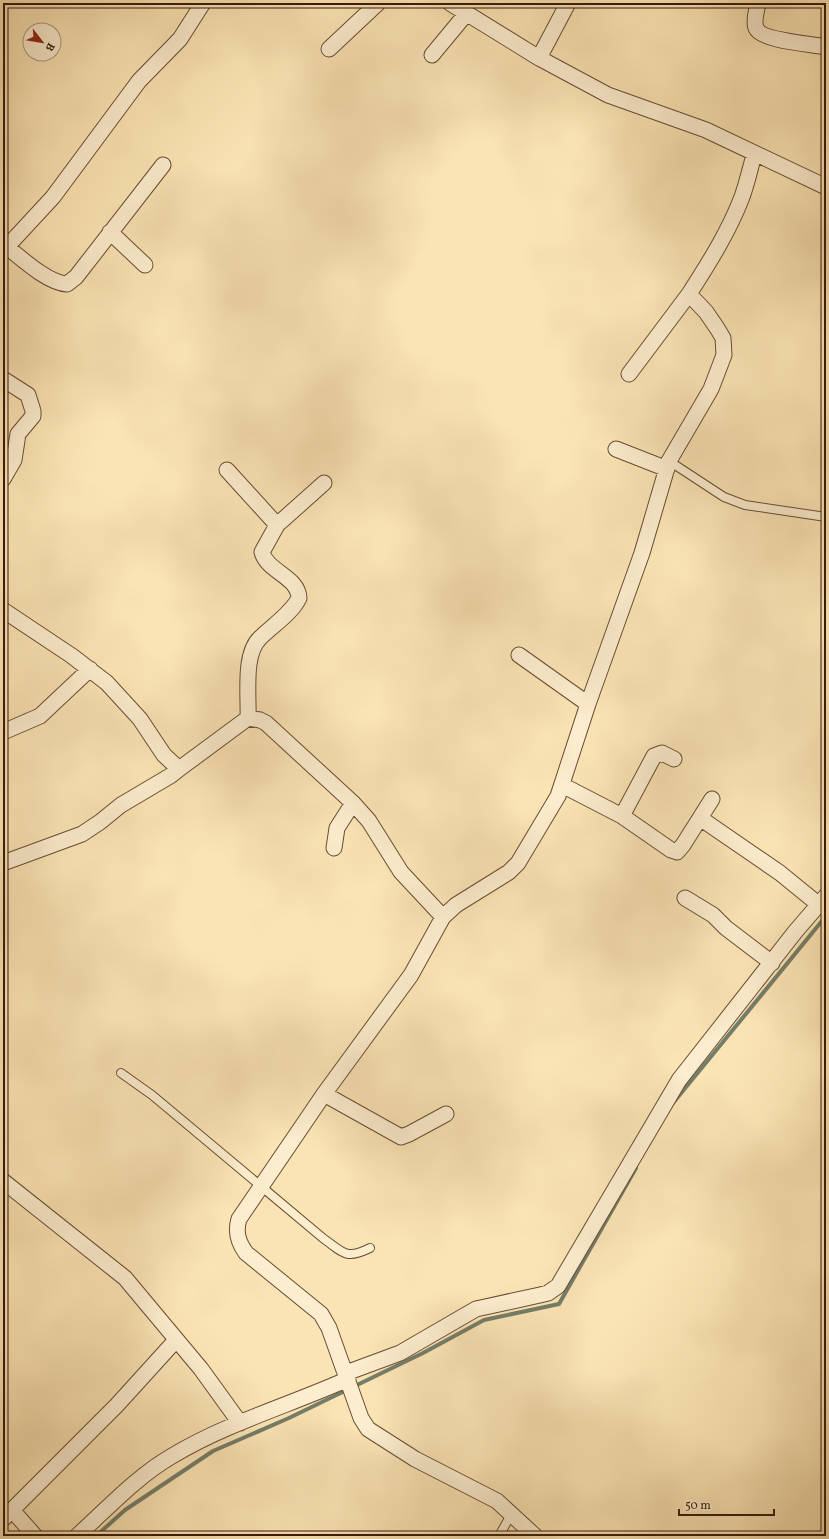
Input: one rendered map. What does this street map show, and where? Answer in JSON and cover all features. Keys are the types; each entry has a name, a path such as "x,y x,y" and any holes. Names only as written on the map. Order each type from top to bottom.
{"street":[{"path":"163,165 76,277 67,284 59,284 5,249 53,197 139,81 180,39 203,3"},
{"path":"329,49 378,3"},
{"path":"450,3 539,58 608,95 706,130 754,155 826,187"},
{"path":"539,58 568,3"},
{"path":"758,3 755,21 756,29 759,32 772,38 826,47"},
{"path":"432,55 466,14"},
{"path":"629,374 689,294 721,243 742,196 754,155"},
{"path":"110,232 145,265"},
{"path":"535,1536 512,1513 488,1496 415,1459 368,1429 360,1418 347,1376 329,1328 321,1314 263,1268 241,1245 236,1228 239,1219 262,1188 324,1094 411,975 443,917 456,905 509,872 518,863 544,821 562,786 588,704 627,598 668,465 711,389 724,355 723,338 706,312 689,294"},
{"path":"3,379 28,395 33,411 33,416 18,434 14,460 3,479"},
{"path":"616,449 668,465"},
{"path":"227,470 277,525"},
{"path":"248,718 251,651 260,638 294,605 299,598 294,585 266,562 262,552 277,525 324,483"},
{"path":"3,610 90,669 107,683 140,719 164,755 179,769"},
{"path":"519,655 588,704"},
{"path":"3,732 40,716 90,669"},
{"path":"3,863 82,834 100,822 121,804 170,776 248,718 260,720 266,723 353,803 369,822 401,872 443,917"},
{"path":"622,816 654,756 662,753 674,759"},
{"path":"562,786 622,816 671,850 677,852 712,799"},
{"path":"334,848 337,828 353,803"},
{"path":"77,1536 148,1471 215,1433 400,1353 476,1309 540,1296 548,1293 558,1286 679,1080 822,900 700,818"},
{"path":"685,898 713,915 726,928 772,963"},
{"path":"324,1094 401,1137 446,1114"},
{"path":"3,1181 125,1278 201,1369 240,1423"},
{"path":"35,1536 8,1514 117,1405 176,1340"}],"lane":[{"path":"668,465 724,497 745,504 826,517"},
{"path":"121,1072 152,1095 324,1239 348,1255 355,1255 370,1248"},
{"path":"499,1536 512,1513"}],"waterway":[{"path":"673,1103 826,916"},
{"path":"96,1536 125,1510 213,1451 289,1418 423,1353 484,1320 559,1304 636,1168"}]}
